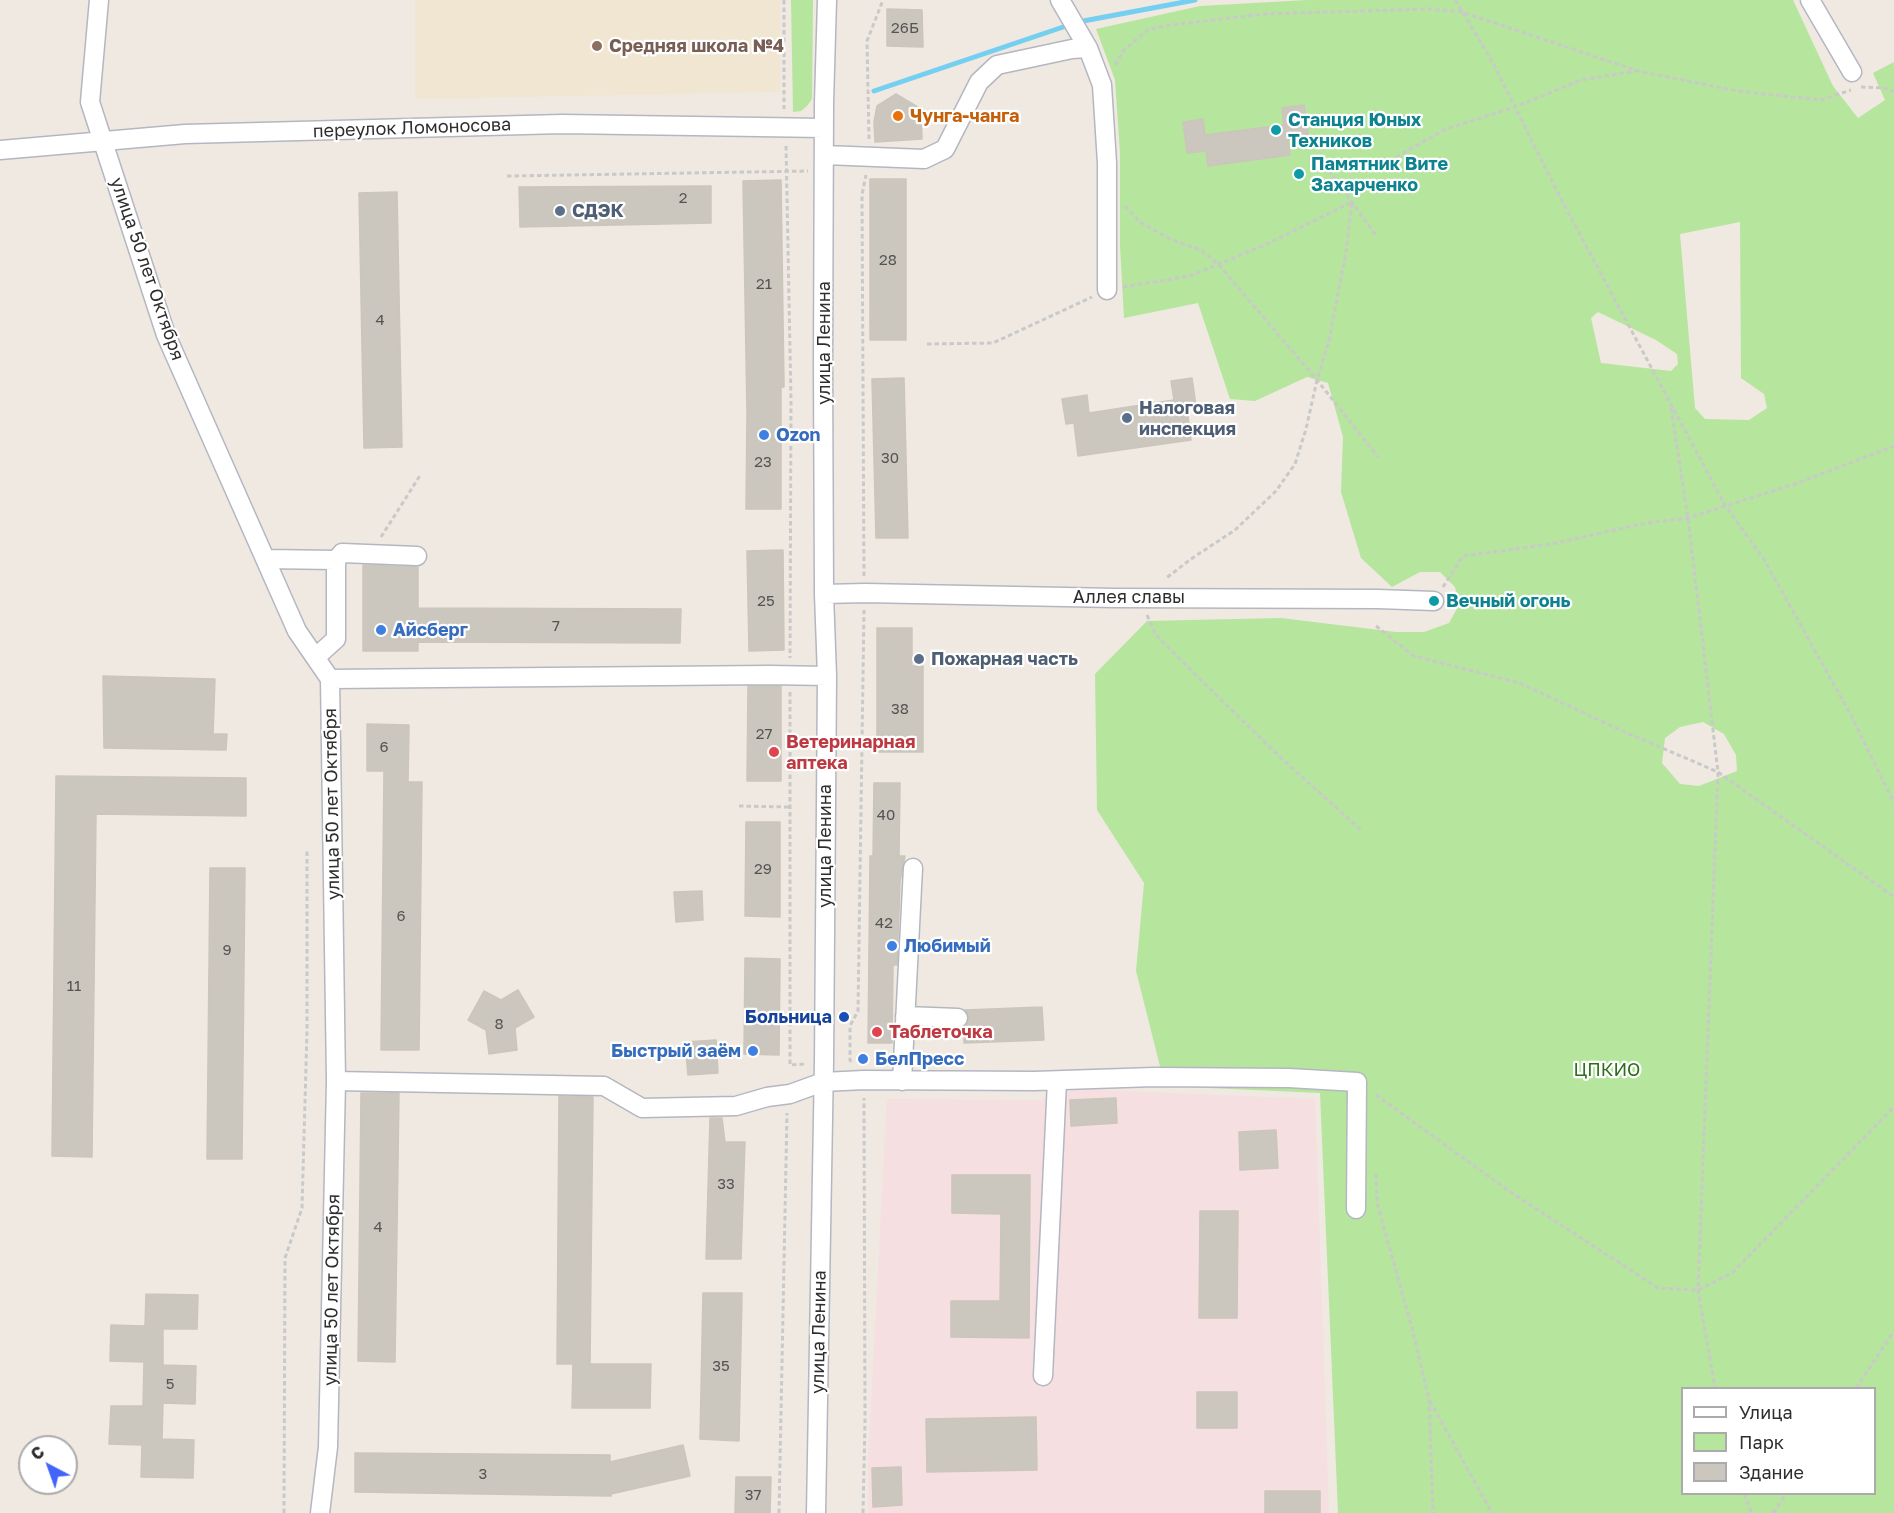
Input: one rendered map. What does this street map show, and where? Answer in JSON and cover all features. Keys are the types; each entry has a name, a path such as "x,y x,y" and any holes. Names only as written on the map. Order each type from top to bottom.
{"street":[{"name":"улица 50 лет Октября","path":"99,0 90,102 105,142 166,335 297,631 330,679 336,1081 328,1447 320,1513"},
{"name":"улица Ленина","path":"816,1513 824,1062 827,676 824,594 824,128 827,0"},
{"path":"1060,0 1088,48 1102,85 1107,188 1107,290"},
{"path":"1810,0 1852,72"},
{"path":"825,163 869,156 924,159 945,149 979,82 997,65 1072,48 1088,48"},
{"name":"переулок Ломоносова","path":"0,150 185,134 562,124 824,128"},
{"path":"316,657 336,639 336,560 342,553 417,556"},
{"path":"266,559 336,560"},
{"name":"Аллея славы","path":"824,594 1434,601"},
{"path":"330,679 827,676"},
{"path":"902,1081 913,868"},
{"path":"905,1016 958,1018"},
{"path":"336,1081 604,1086 642,1108 736,1106 767,1097 790,1094 823,1082 864,1080 1057,1081 1165,1077 1289,1078 1357,1082 1356,1209"},
{"path":"1043,1376 1057,1081"}],"path":[{"path":"784,0 784,128 787,171 790,401 790,1065 850,1060"},
{"path":"863,1513 866,1422 864,1080 850,1060 850,1026 858,1011 865,593 862,195 869,156 867,41 883,0"},
{"path":"1455,0 1491,59 1562,201 1671,408 1725,505 1765,561 1852,717 1894,803"},
{"path":"1102,85 1124,50 1149,29 1263,14 1429,9 1462,12 1638,71 1738,91 1821,100 1859,87 1885,88 1894,92"},
{"path":"1396,157 1446,129 1515,107 1581,80 1638,71"},
{"path":"1309,160 1328,170 1377,237"},
{"path":"507,176 787,171 825,163"},
{"path":"1107,188 1140,222 1172,240 1201,250 1218,264 1317,380 1378,457"},
{"path":"927,344 993,343 1107,290 1190,276 1267,244 1352,202"},
{"path":"1352,202 1346,252 1329,340 1295,464 1276,491 1234,530 1163,581 1149,598 1146,612 1156,635 1281,758 1362,831"},
{"path":"1671,408 1688,518 1718,772 1698,1290 1715,1387"},
{"path":"1434,601 1463,556 1552,544 1646,523 1688,518 1798,483 1894,446"},
{"path":"370,554 421,474"},
{"path":"1376,626 1414,656 1520,684 1718,772 1894,897"},
{"path":"739,806 790,807"},
{"path":"284,1513 285,1258 302,1208 307,1031 307,850"},
{"path":"1357,1082 1509,1191 1658,1288 1698,1290 1732,1274 1894,1107"},
{"path":"779,1513 787,1113 790,1094"},
{"path":"1376,1170 1377,1203 1412,1328 1429,1400 1433,1513"},
{"path":"1857,1387 1894,1331"},
{"path":"1429,1400 1492,1513"},
{"path":"1744,1495 1752,1513"},
{"path":"1773,1513 1785,1495"}],"shaded area":[{"name":"Средняя школа №4","path":"415,0 780,0 780,92 415,99"},
{"path":"1077,1089 1315,1099 1329,1513 868,1513 868,1463 887,1099 1040,1100"}],"green space":[{"path":"791,0 813,0 812,99 801,111 793,112"},
{"name":"ЦПКИО","path":"1307,0 1793,0 1833,86 1858,118 1885,100 1873,73 1894,62 1894,1513 1338,1513 1320,1093 1165,1086 1136,971 1144,883 1097,810 1095,674 1147,621 1281,618 1396,632 1424,632 1449,623 1459,605 1455,587 1440,572 1420,572 1392,587 1361,558 1341,492 1343,437 1328,383 1307,377 1255,401 1230,399 1198,303 1124,318 1120,246 1120,153 1115,80 1096,29 1200,6","holes":["1740,222 1741,378 1764,394 1767,408 1749,420 1705,419 1695,408 1680,234","1598,312 1656,340 1677,354 1678,364 1671,371 1601,363 1591,318","1703,722 1724,734 1736,755 1737,771 1699,786 1680,784 1662,763 1665,738 1680,727"]}],"building":[{"path":"887,9 922,10 923,47 887,46"},
{"name":"Чунга-чанга","path":"896,94 921,109 922,139 875,142 874,122 877,106"},
{"name":"Станция Юных Техников","path":"1304,105 1309,138 1288,140 1290,155 1208,166 1206,151 1187,153 1183,122 1203,119 1205,135 1284,125 1282,108"},
{"path":"870,179 906,179 906,340 870,340"},
{"path":"781,180 784,387 781,387 781,509 746,509 747,414 743,181"},
{"path":"711,186 711,223 520,227 519,187"},
{"path":"397,192 402,447 364,448 359,193"},
{"path":"904,378 908,538 876,538 872,379"},
{"name":"Налоговая инспекция","path":"1192,378 1196,406 1187,408 1191,440 1078,456 1074,423 1066,424 1062,399 1087,395 1089,413 1174,400 1171,381"},
{"path":"783,550 784,650 749,651 747,551"},
{"path":"363,565 418,567 418,608 681,609 680,643 418,642 418,651 363,651"},
{"path":"877,628 912,628 912,666 923,666 923,752 877,752"},
{"path":"103,676 215,679 213,734 227,734 226,750 104,748"},
{"path":"748,686 781,686 781,781 747,781"},
{"path":"367,724 409,725 408,782 422,782 419,1050 381,1050 384,771 367,771"},
{"path":"56,776 246,778 246,816 96,814 92,1157 52,1156"},
{"path":"874,783 900,783 899,856 905,856 900,882 897,965 893,965 892,1043 868,1043 870,856 873,856"},
{"path":"746,822 780,822 780,917 745,916"},
{"path":"210,868 245,868 242,1159 207,1159"},
{"path":"702,891 703,920 676,922 674,892"},
{"path":"745,958 780,959 779,1055 744,1054"},
{"path":"518,990 534,1017 515,1028 517,1050 489,1054 486,1030 468,1020 484,991 501,1000"},
{"path":"1042,1007 1044,1040 964,1043 964,1027 969,1018 965,1010"},
{"path":"716,1040 718,1073 688,1075 685,1042"},
{"path":"361,1093 399,1093 395,1362 358,1361"},
{"path":"559,1096 593,1097 590,1364 651,1364 650,1408 572,1408 573,1364 557,1364"},
{"path":"1116,1098 1117,1123 1071,1126 1070,1100"},
{"path":"710,1118 722,1118 725,1142 745,1142 741,1259 706,1259"},
{"path":"1276,1130 1278,1168 1240,1170 1239,1132"},
{"path":"952,1175 1030,1175 1029,1338 951,1337 951,1301 1000,1301 1001,1214 952,1213"},
{"path":"1200,1211 1238,1211 1237,1318 1199,1318"},
{"path":"703,1293 742,1293 739,1441 700,1439"},
{"path":"146,1294 198,1295 197,1329 163,1329 163,1365 196,1366 195,1404 163,1403 162,1439 194,1440 193,1478 141,1477 142,1445 109,1444 111,1406 143,1406 144,1362 110,1361 111,1325 145,1326"},
{"path":"1197,1392 1237,1392 1237,1428 1197,1428"},
{"path":"1036,1417 1037,1470 927,1472 926,1419"},
{"path":"683,1445 690,1476 611,1494 611,1496 355,1492 355,1453 610,1455 610,1462"},
{"path":"901,1467 902,1505 873,1507 872,1468"},
{"path":"736,1477 771,1477 770,1513 735,1513"},
{"path":"1265,1491 1320,1491 1320,1513 1265,1513"}],"waterway":[{"path":"1078,22 1195,0"},
{"path":"874,91 1069,25"}],"place":[{"name":"Средняя школа №4","path":"597,46"},
{"name":"Чунга-чанга","path":"898,116"},
{"name":"Станция Юных Техников","path":"1276,130"},
{"name":"Памятник Вите Захарченко","path":"1299,174"},
{"name":"СДЭК","path":"560,211"},
{"name":"Налоговая инспекция","path":"1127,418"},
{"name":"Ozon","path":"764,435"},
{"name":"Вечный огонь","path":"1434,601"},
{"name":"Айсберг","path":"381,630"},
{"name":"Пожарная часть","path":"919,659"},
{"name":"Ветеринарная аптека","path":"774,752"},
{"name":"Любимый","path":"892,946"},
{"name":"Больница","path":"844,1017"},
{"name":"Таблеточка","path":"877,1032"},
{"name":"Быстрый заём","path":"753,1051"},
{"name":"БелПресс","path":"863,1059"}]}
